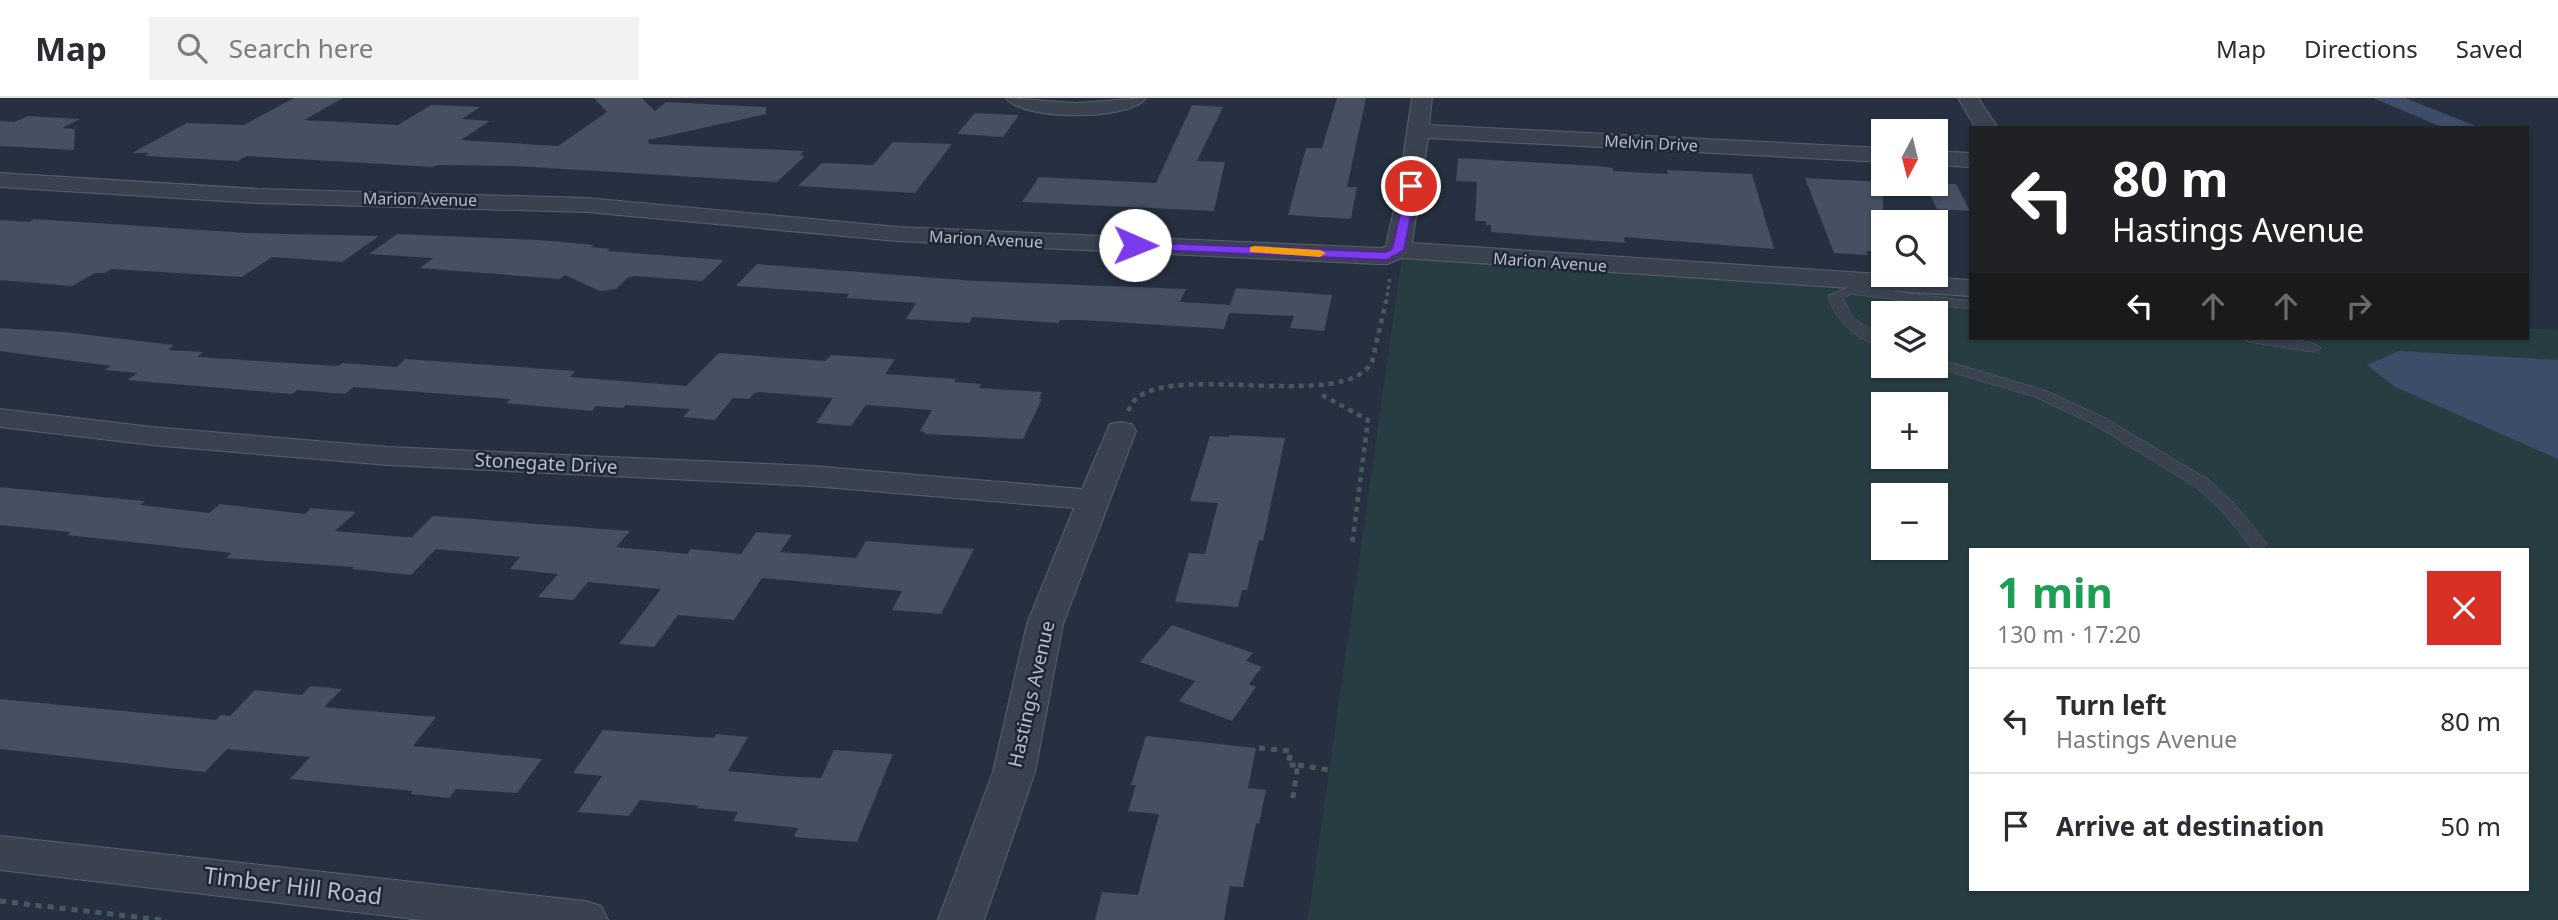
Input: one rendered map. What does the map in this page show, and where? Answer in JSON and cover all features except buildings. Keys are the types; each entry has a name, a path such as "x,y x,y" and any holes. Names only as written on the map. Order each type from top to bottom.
{"street":[{"path":"1016,98 1037,105 1097,108 1127,104 1136,98"},
{"path":"1395,252 1411,186 1423,98"},
{"path":"1968,98 1986,126"},
{"name":"Melvin Drive","path":"1418,131 1871,154"},
{"path":"1948,159 1969,160"},
{"name":"Marion Avenue","path":"0,180 270,197 587,205 897,234 1028,242 1216,247 1387,256 1395,252 1969,288"},
{"name":"Stonegate Drive","path":"0,418 152,436 388,456 812,476 1061,496 1092,501"},
{"name":"Hastings Avenue","path":"961,920 1014,772 1045,624 1121,431"},
{"name":"Timber Hill Road","path":"0,853 585,920"}],"lane":[{"path":"1871,336 1853,328 1839,312 1835,296 1851,290 1938,301"},
{"path":"1948,302 1969,305"},
{"path":"2262,340 2314,348"},
{"path":"1948,367 2041,394 2099,421 2203,484 2227,506 2258,544"}],"path":[{"path":"1121,431 1135,399 1145,393 1171,386 1308,386 1355,378 1367,371 1385,311 1395,252"},
{"path":"1322,394 1368,420 1352,545"},
{"path":"1259,748 1291,751 1287,765 1329,770"},
{"path":"1292,803 1298,765"},
{"path":"0,901 162,920"}],"green space":[{"path":"1402,257 1969,293 1969,340 2529,340 2529,328 2558,330 2558,920 1308,920"}],"water":[{"path":"2373,98 2405,98 2476,126 2439,126"},
{"path":"2399,351 2558,360 2558,459 2395,387 2367,365"}],"slow traffic":[{"path":"1255,249 1320,253"}],"route":[{"path":"1135,245 1387,256 1398,250 1411,186"}]}
